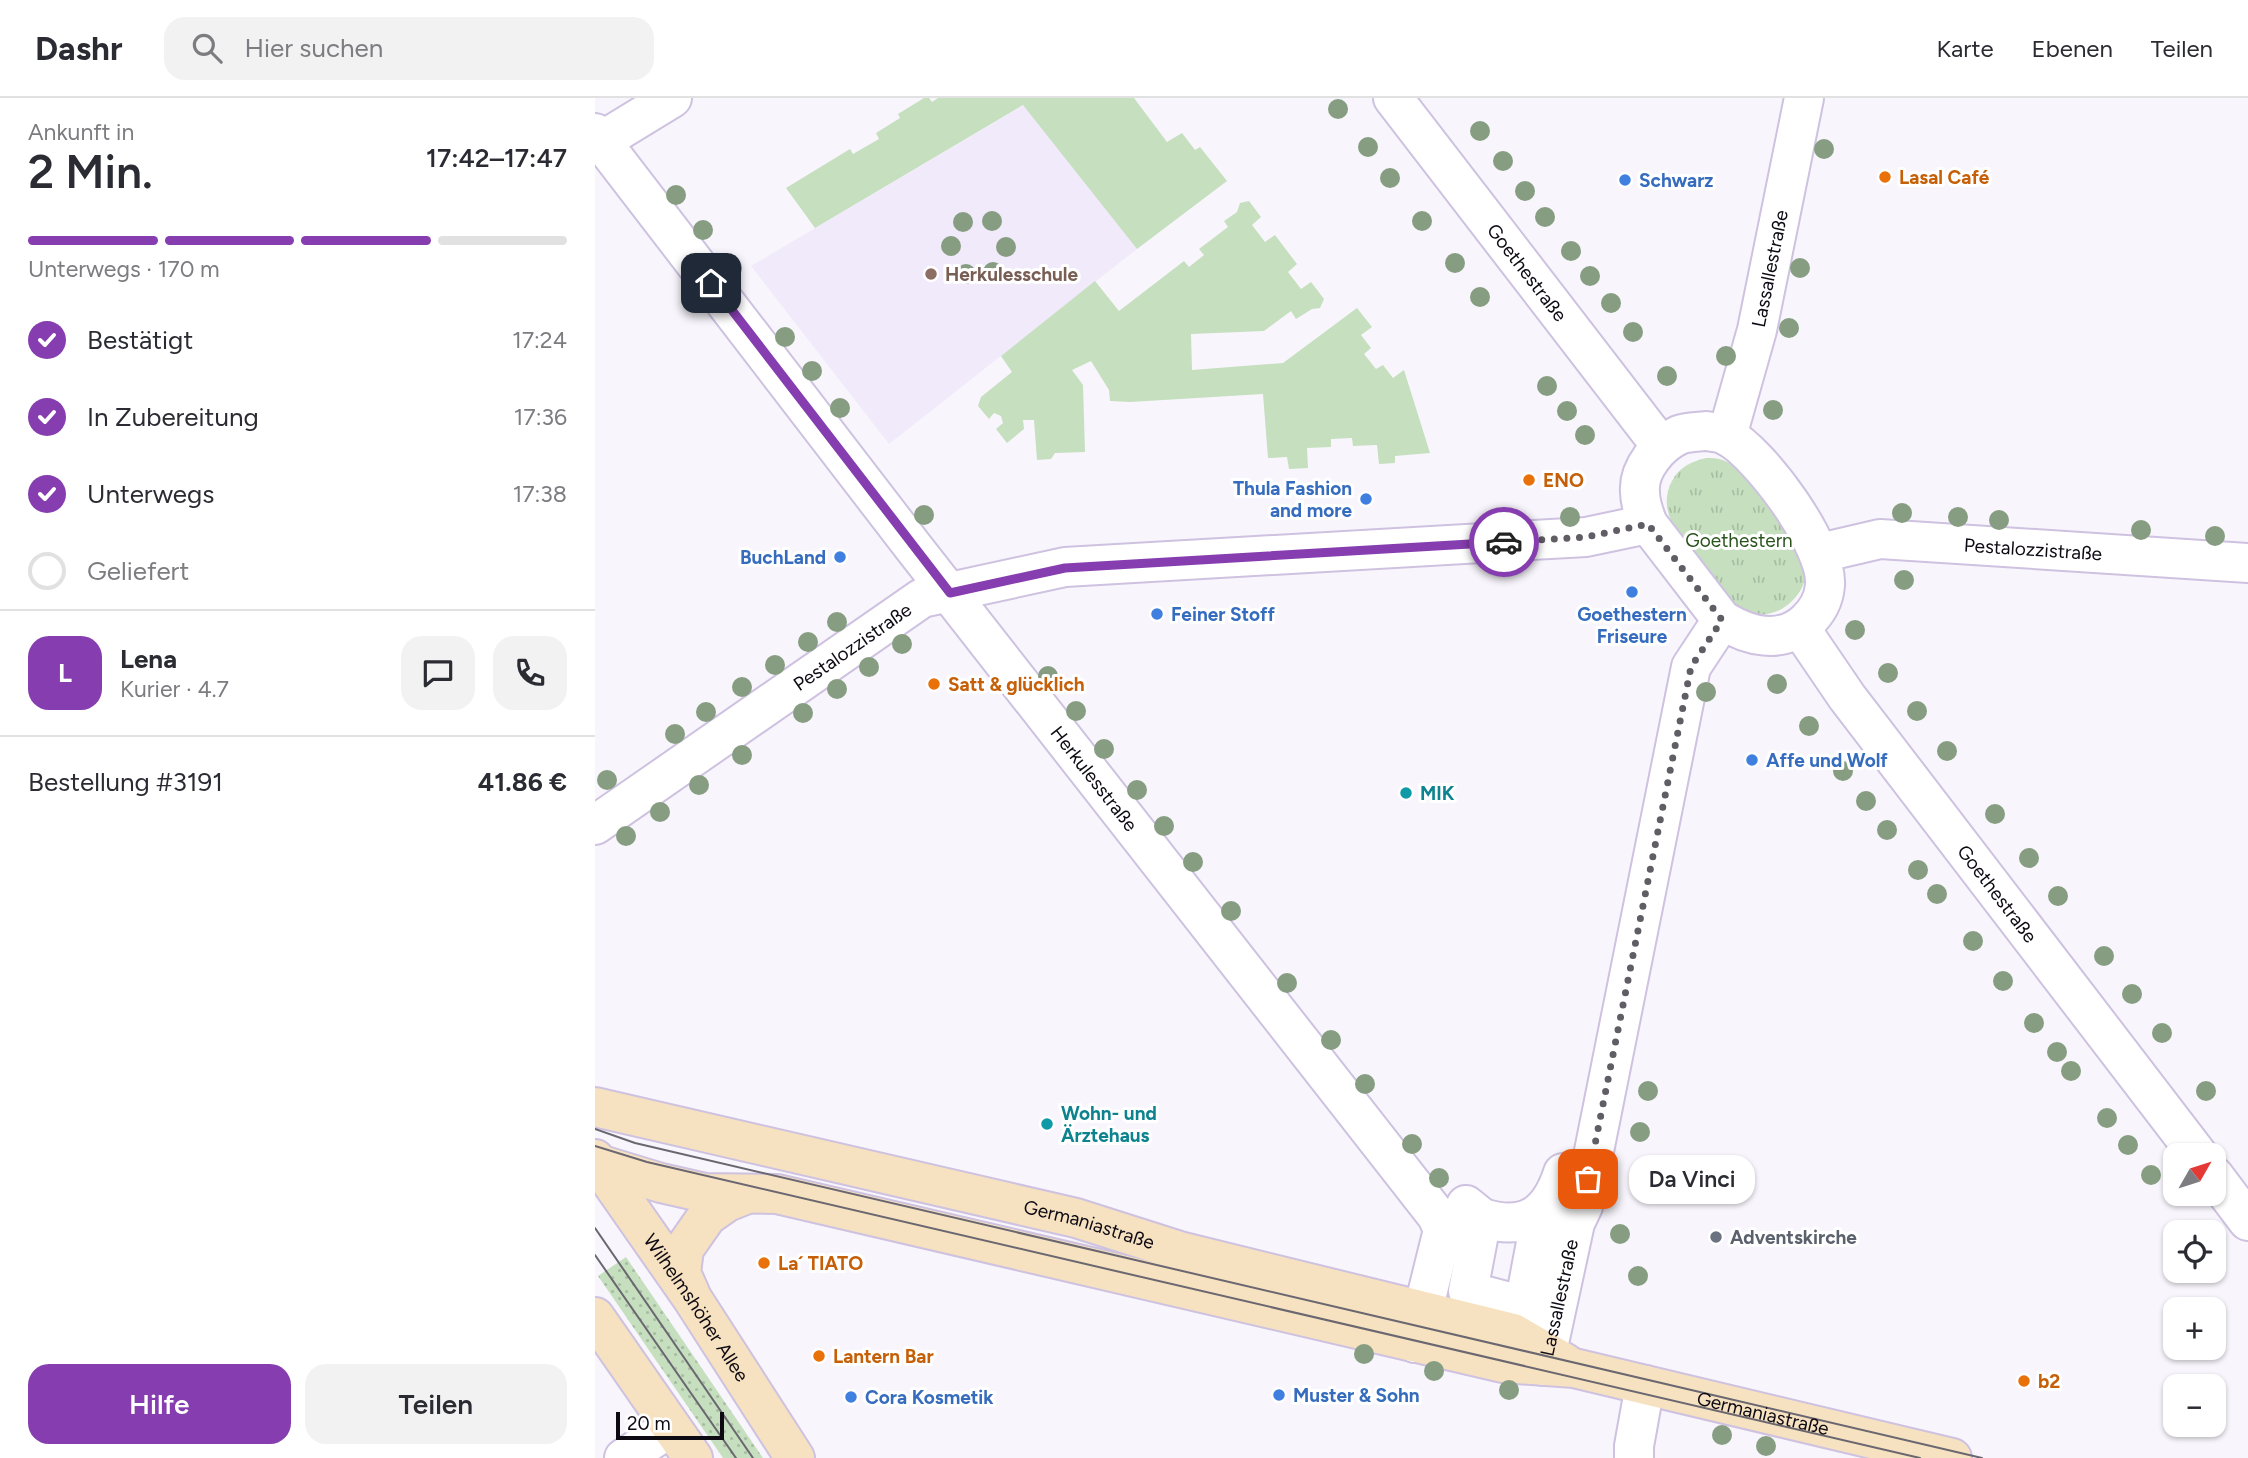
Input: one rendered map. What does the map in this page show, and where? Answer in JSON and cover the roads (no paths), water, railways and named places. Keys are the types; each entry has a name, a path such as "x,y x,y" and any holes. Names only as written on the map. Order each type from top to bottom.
{"street":[{"path":"597,140 672,98"},
{"name":"Goethestraße","path":"1393,98 1661,446"},
{"name":"Lassallestraße","path":"1727,436 1757,330 1804,98"},
{"name":"Herkulesstraße","path":"597,140 1437,1216 1443,1230 1439,1308"},
{"path":"1706,431 1727,436 1755,459 1812,535 1820,553 1826,583 1822,601 1814,615 1800,628 1783,636 1762,636 1739,631 1722,620 1648,524 1641,507 1639,488 1647,466 1661,446 1681,434 1706,431"},
{"name":"Pestalozzistraße","path":"595,825 922,598 1065,568 1586,537 1648,524"},
{"name":"Pestalozzistraße","path":"1820,553 1880,539 2248,563"},
{"name":"Lassallestraße","path":"1555,1362 1575,1223 1583,1206 1691,667 1722,620"},
{"name":"Goethestraße","path":"1800,628 1847,697 2189,1143"},
{"name":"Germaniastraße","path":"595,1108 1076,1218 1182,1252 1439,1308 1503,1363 1555,1362 1952,1458"},
{"name":"Germaniastraße","path":"596,1162 661,1183 705,1193 777,1194 1439,1308"},
{"name":"Wilhelmshöher Allee","path":"596,1162 692,1298 796,1458"},
{"path":"1542,1211 1531,1308 1439,1308 1474,1212 1501,1224 1530,1220 1552,1200 1563,1173"},
{"path":"2226,1192 2248,1221"},
{"name":"Germaniastraße","path":"692,1298 681,1273 684,1249 707,1216 727,1202 748,1194"},
{"path":"595,1317 693,1458"},
{"path":"1634,1458 1645,1385"},
{"path":"624,1458 671,1427"}],"tram line":[{"path":"595,1129 635,1143 1982,1458"},
{"path":"595,1146 647,1162 1920,1458"},
{"path":"595,1228 753,1458"},
{"path":"595,1255 736,1458"}],"place":[{"name":"Lasal Café","path":"1885,177"},
{"name":"Schwarz","path":"1625,180"},
{"name":"Herkulesschule","path":"931,274"},
{"name":"ENO","path":"1529,480"},
{"name":"Thula Fashion and more","path":"1366,499"},
{"name":"BuchLand","path":"840,557"},
{"name":"Goethestern Friseure","path":"1632,592"},
{"name":"Feiner Stoff","path":"1157,614"},
{"name":"Satt & glücklich","path":"934,684"},
{"name":"Affe und Wolf","path":"1752,760"},
{"name":"MIK","path":"1406,793"},
{"name":"Wohn- und Ärztehaus","path":"1047,1124"},
{"name":"Da Vinci","path":"1588,1179"},
{"name":"Adventskirche","path":"1716,1237"},
{"name":"La´ TIATO","path":"764,1263"},
{"name":"Lantern Bar","path":"819,1356"},
{"name":"b2","path":"2024,1381"},
{"name":"Muster & Sohn","path":"1279,1395"},
{"name":"Cora Kosmetik","path":"851,1397"}],"park label":[{"name":"Goethestern","path":"1739,540"}]}
